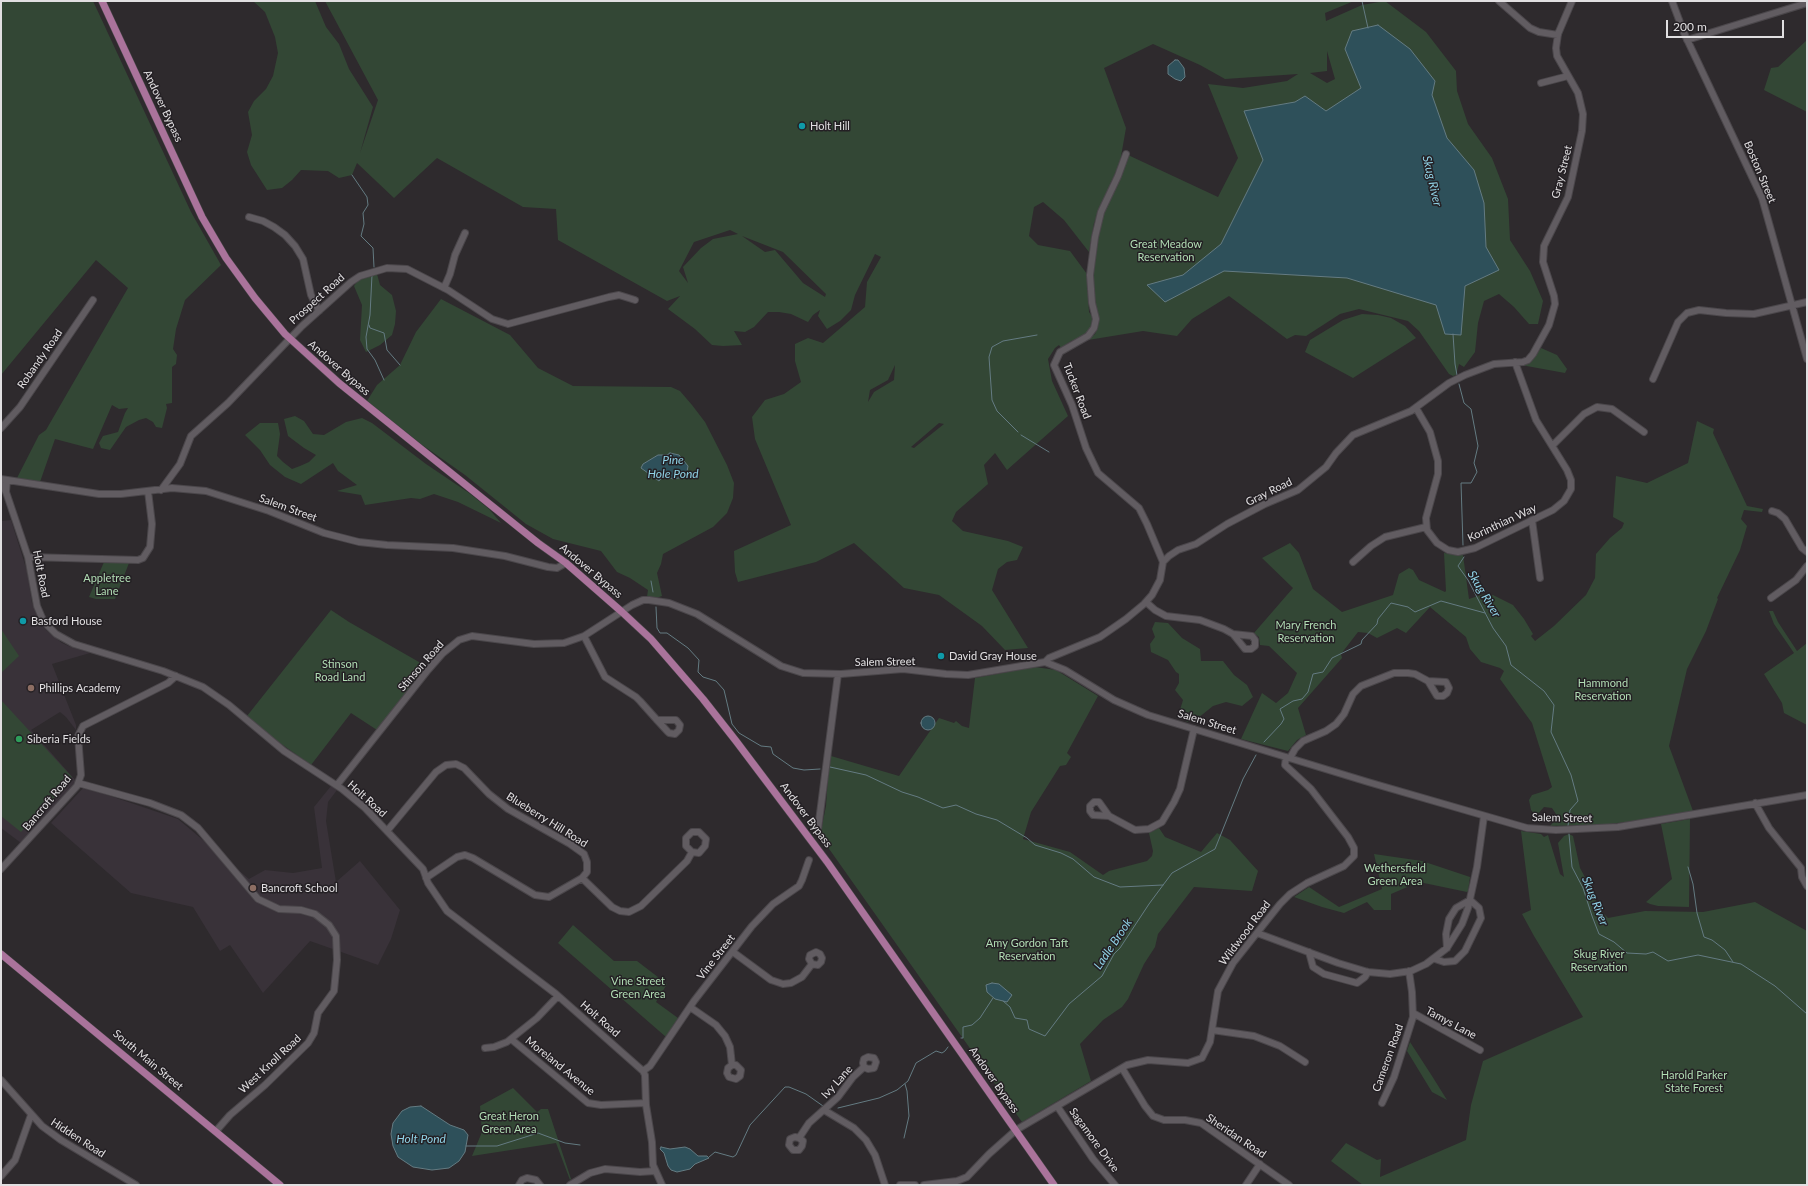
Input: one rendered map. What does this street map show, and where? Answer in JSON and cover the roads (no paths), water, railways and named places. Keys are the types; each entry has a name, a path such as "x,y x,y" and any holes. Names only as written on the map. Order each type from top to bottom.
{"main road":[{"name":"Andover Bypass","path":"102,1 202,217 222,252 255,298 290,338 356,398 538,543 566,563 622,612 651,640 679,672 764,777 828,863 1054,1185"},
{"name":"South Main Street","path":"1,954 280,1185"}],"street":[{"path":"1499,1 1530,28 1539,32 1558,35"},
{"name":"Gray Street","path":"1538,346 1549,325 1555,304 1554,296 1543,262 1544,246 1568,197 1582,131 1581,104 1578,93 1557,56 1556,48 1558,35 1572,1"},
{"name":"Boston Street","path":"1672,1 1687,40 1758,188 1807,359"},
{"path":"1687,40 1807,4"},
{"path":"1541,83 1568,76"},
{"name":"Tucker Road","path":"1126,154 1118,176 1101,212 1093,252 1090,282 1092,303 1096,319 1094,328 1088,336 1060,352 1054,365 1072,405 1086,448 1098,473 1139,508 1163,562"},
{"path":"248,217 264,221 274,227 285,235 295,246 303,259 311,295 319,311"},
{"path":"444,288 450,274 455,254 465,233"},
{"name":"Prospect Road","path":"161,490 180,464 191,436 228,403 290,338 356,278 387,268 407,269 444,288 492,319 508,324 609,296 619,295 635,300"},
{"name":"Robandy Road","path":"1,428 20,407 93,300"},
{"path":"1653,379 1678,322 1687,313 1699,310 1726,314 1754,314 1807,302"},
{"name":"Gray Road","path":"1163,562 1172,554 1196,544 1265,504 1298,490 1326,467 1347,441 1360,432 1375,428 1416,408 1449,383 1465,375 1494,364 1528,360 1538,346"},
{"name":"Korinthian Way","path":"1426,527 1428,533 1437,543 1448,550 1458,552 1476,548 1549,512 1564,501 1571,489 1571,480 1568,470 1536,420 1516,362"},
{"path":"1553,445 1584,414 1597,407 1612,409 1644,432"},
{"path":"1353,562 1371,546 1385,537 1426,527 1426,518 1438,474 1438,461 1430,432 1416,408"},
{"name":"Salem Street","path":"4,479 99,494 148,492 172,488 196,489 217,493 324,533 359,542 387,545 453,548 505,556 556,568 566,563"},
{"name":"Holt Road","path":"4,479 6,492 28,557 40,615 56,634 82,647 141,664 203,687 220,698 284,751 337,785 360,803 423,869 426,878 443,906 452,915 512,959 558,996 643,1071"},
{"name":"Holt Road","path":"1,484 6,492"},
{"path":"28,557 138,560 143,558 150,547 152,524 148,492"},
{"path":"1772,512 1780,515 1784,519 1802,548 1807,552"},
{"path":"1532,520 1540,578"},
{"path":"1044,662 1049,658 1100,637 1126,619 1146,602 1156,588 1161,577 1163,562"},
{"path":"1771,598 1793,583 1807,566"},
{"name":"Salem Street","path":"622,612 627,607 643,600 669,603 702,616 781,666 803,673 838,674 903,669 968,675 1044,662 1066,670 1128,707 1288,758 1508,824 1532,828 1586,830 1618,827 1807,795"},
{"path":"1146,602 1155,610 1166,616 1200,620 1233,634"},
{"name":"Stinson Road","path":"337,785 428,670 442,654 459,640 472,636 534,644 564,643 584,636 622,612"},
{"path":"584,636 605,677 636,697 657,720"},
{"path":"1288,758 1303,740 1326,731 1339,721 1344,714 1351,696 1360,686 1398,673 1415,674 1428,681"},
{"path":"818,830 838,674"},
{"name":"Bancroft Road","path":"1,869 78,783 81,775 81,766 78,736 82,726 168,683 176,676"},
{"path":"1109,816 1129,828 1138,830 1152,828 1162,822 1180,789 1194,729"},
{"name":"Wildwood Road","path":"924,1185 958,1181 967,1177 989,1154 1016,1130 1122,1068 1144,1060 1194,1062 1202,1058 1206,1052 1212,1030 1217,996 1233,963 1280,904 1290,894 1307,883 1344,866 1352,859 1355,852 1348,837 1311,789 1285,765 1288,758"},
{"name":"Blueberry Hill Road","path":"387,831 436,772 446,766 456,764 466,770 489,794 508,809 582,852 587,860 588,866 587,872 582,878"},
{"name":"West Knoll Road","path":"78,783 150,803 181,815 198,828 258,899 279,909 301,910 315,914 329,925 336,936 337,960 334,991 318,1013 314,1033 308,1043 265,1085 230,1115 216,1131"},
{"path":"1755,803 1768,828 1804,868 1802,877 1807,886"},
{"path":"1257,934 1338,963 1368,972 1390,974 1418,968 1435,959 1447,948 1462,924 1470,900 1477,866 1484,816"},
{"path":"426,878 457,857 464,855 473,858 542,897 554,895 582,878 612,907 620,912 629,912 637,909 645,902 687,861 692,852"},
{"name":"Vine Street","path":"643,1071 650,1066 690,1007 752,926 768,910 799,886 809,860"},
{"path":"1447,948 1446,934 1449,919 1456,908 1470,900"},
{"path":"1435,959 1444,962 1454,961 1465,951 1481,918 1480,908 1470,900"},
{"path":"733,952 771,980 783,984 798,980 812,964"},
{"path":"1309,952 1313,967 1324,974 1357,983 1365,977 1368,972"},
{"name":"Cameron Road","path":"1382,1103 1400,1058 1413,1014 1409,971"},
{"name":"Moreland Avenue","path":"485,1048 494,1047 511,1039 537,1018 558,996"},
{"path":"690,1007 723,1032 729,1043 732,1065"},
{"name":"Tamys Lane","path":"1413,1014 1480,1050"},
{"path":"1212,1030 1228,1031 1258,1037 1280,1046 1305,1062"},
{"name":"Moreland Avenue","path":"511,1039 588,1103 601,1106 646,1103"},
{"name":"Ivy Lane","path":"800,1138 809,1123 838,1097 850,1079 864,1067"},
{"name":"Sheridan Road","path":"1122,1068 1145,1106 1153,1116 1164,1120 1185,1120 1198,1122 1289,1185"},
{"path":"643,1071 655,1170 662,1185"},
{"name":"Hidden Road","path":"1,1080 31,1115 61,1140 136,1185"},
{"name":"Sagamore Drive","path":"1057,1106 1096,1163 1115,1185"},
{"name":"Ivy Lane","path":"824,1110 854,1128 866,1140 875,1155 885,1185"},
{"path":"1,1176 15,1160 31,1115"},
{"path":"1246,1185 1260,1164"},
{"path":"570,1185 590,1173 606,1169 640,1172 655,1170"},
{"path":"519,1185 522,1180 527,1178 536,1180 540,1185"},
{"path":"900,1185 916,1185"}],"water":[{"path":"1378,25 1410,49 1435,81 1432,95 1447,138 1474,170 1484,203 1486,247 1499,270 1465,286 1461,335 1445,334 1436,305 1347,278 1224,271 1165,302 1147,285 1183,275 1221,244 1263,160 1244,111 1295,102 1305,96 1326,111 1361,88 1345,49 1352,31"},
{"path":"1175,60 1178,60 1184,68 1185,77 1181,81 1168,74 1168,66"},
{"name":"Pine Hole Pond","path":"670,453 679,455 688,466 685,477 673,479 664,475 659,481 641,468 643,464 658,455 667,455"},
{"path":"928,716 933,718 935,723 933,728 928,730 923,728 921,723 923,718"},
{"path":"992,983 999,984 1012,995 1007,1002 995,999 987,992 986,985"},
{"name":"Holt Pond","path":"421,1106 450,1125 464,1130 468,1135 465,1152 459,1161 449,1168 432,1170 413,1167 398,1157 393,1146 391,1134 393,1123 402,1111 410,1107"},
{"path":"661,1147 670,1149 685,1147 690,1149 698,1156 707,1156 709,1158 695,1164 690,1169 677,1172 671,1170 668,1166 664,1153 660,1149"}],"waterway":[{"name":"Skug River","path":"1362,1 1368,28"},
{"path":"352,175 367,197 368,205 363,213 364,224 361,236 373,248 374,267"},
{"path":"372,275 370,315 366,337 367,349 375,360 384,380"},
{"path":"369,325 370,328 384,333 387,350 400,365"},
{"name":"Skug River","path":"1453,334 1457,375"},
{"path":"1018,432 997,411 992,400 989,357 992,347 1003,341 1037,335"},
{"name":"Skug River","path":"1459,384 1464,403 1471,409 1478,446 1474,463 1477,472 1471,483 1461,483 1463,545"},
{"path":"1021,435 1049,452"},
{"name":"Skug River","path":"1464,557 1458,566 1468,580 1493,628 1506,646 1511,665 1544,691 1554,705 1551,732 1571,775 1578,801 1570,810 1568,826"},
{"path":"651,581 653,592"},
{"name":"Ladle Brook","path":"1264,742 1284,719 1280,709 1293,701 1302,699 1308,692 1313,674 1323,672 1332,658 1361,644 1362,640 1377,624 1378,619 1391,603 1408,607 1415,612 1441,601 1485,613"},
{"path":"656,607 657,628 660,633 667,633 688,648 699,660 698,672 703,677 716,681 724,690 732,724 739,733 761,746 771,747 773,754 793,768 804,770 820,769"},
{"name":"Ladle Brook","path":"1003,1001 1010,1007 1015,1018 1027,1020 1029,1029 1045,1036 1069,1004 1102,976 1114,954 1120,948 1149,904 1172,873 1215,849 1243,779 1256,755"},
{"path":"830,767 866,775 902,792 943,808 956,805 976,814 997,820 1027,838 1035,845 1061,853 1073,859 1094,877 1120,887 1163,885"},
{"name":"Skug River","path":"1569,834 1572,867 1583,888 1599,934 1614,942 1627,953 1646,954 1653,952 1668,961 1698,955 1741,964 1775,986 1807,1014"},
{"path":"1688,867 1693,884 1697,913 1704,937 1712,940 1725,950 1733,962"},
{"name":"Ladle Brook","path":"961,1038 963,1038 963,1027 972,1025 980,1018 993,998"},
{"name":"Ladle Brook","path":"838,1108 879,1098 897,1090 908,1081 916,1063 936,1051 942,1053 948,1047"},
{"path":"904,1138 909,1116 905,1084"},
{"name":"Ladle Brook","path":"709,1157 715,1152 733,1157 736,1155 750,1125 785,1087 789,1087 806,1094 823,1106"},
{"name":"Ladle Brook","path":"466,1146 497,1146 538,1133 565,1143 580,1145"}],"place":[{"name":"Holt Hill","path":"802,126"},
{"name":"Basford House","path":"23,621"},
{"name":"David Gray House","path":"941,656"},
{"name":"Phillips Academy","path":"31,688"},
{"name":"Siberia Fields","path":"19,739"},
{"name":"Bancroft School","path":"253,888"}],"park label":[{"name":"Great Meadow Reservation","path":"1166,250"},
{"name":"Appletree Lane","path":"107,584"},
{"name":"Mary French Reservation","path":"1306,631"},
{"name":"Stinson Road Land","path":"340,670"},
{"name":"Hammond Reservation","path":"1603,689"},
{"name":"Wethersfield Green Area","path":"1395,874"},
{"name":"Amy Gordon Taft Reservation","path":"1027,949"},
{"name":"Skug River Reservation","path":"1599,960"},
{"name":"Vine Street Green Area","path":"638,987"},
{"name":"Harold Parker State Forest","path":"1694,1081"},
{"name":"Great Heron Green Area","path":"509,1122"}]}
